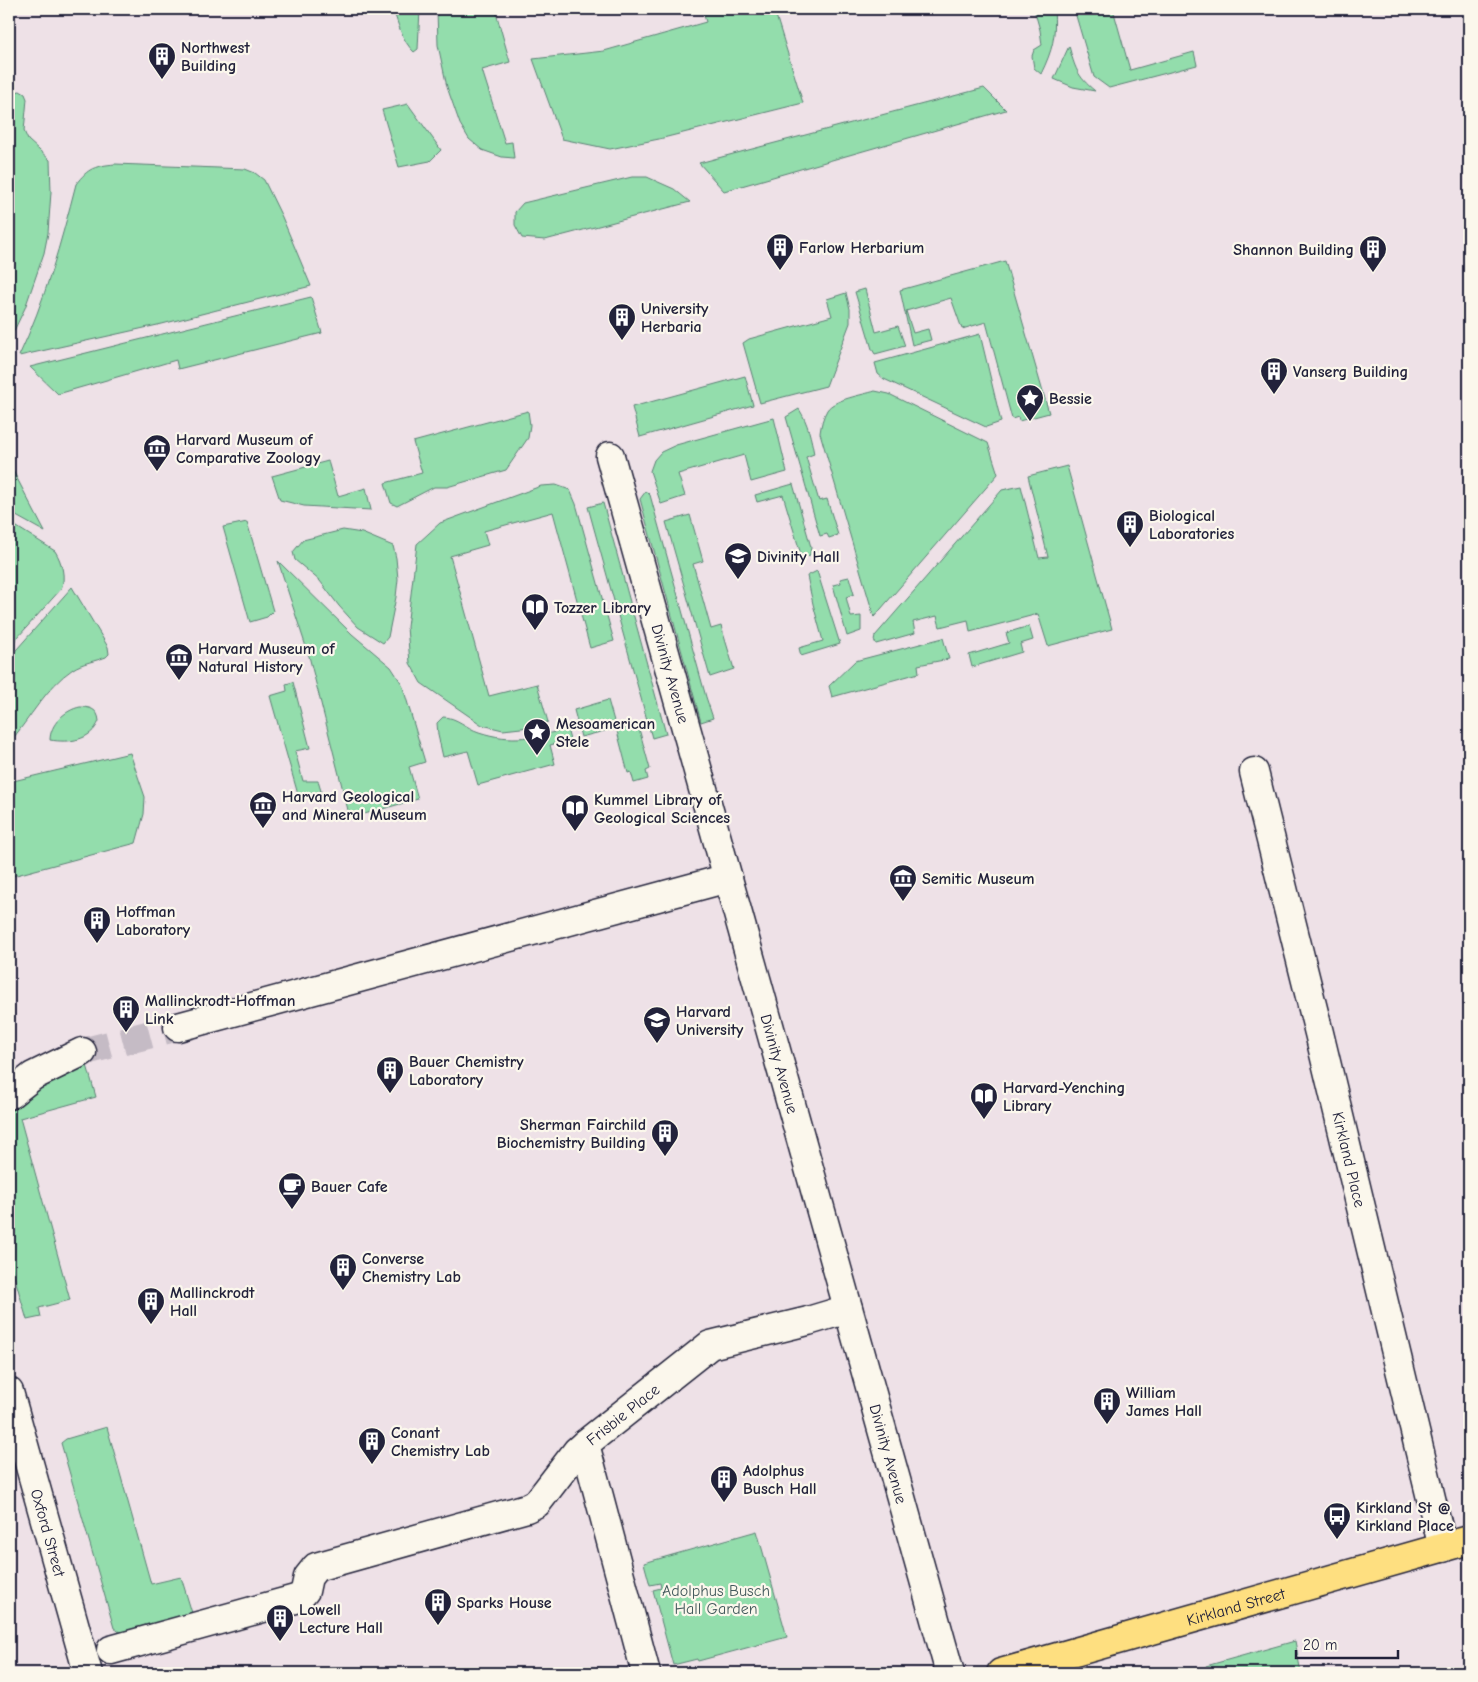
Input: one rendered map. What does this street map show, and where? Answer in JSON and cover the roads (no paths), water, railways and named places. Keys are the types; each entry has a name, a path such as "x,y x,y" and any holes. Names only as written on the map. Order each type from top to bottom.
{"main road":[{"name":"Kirkland Street","path":"1001,1673 1469,1540"}],"street":[{"name":"Divinity Avenue","path":"610,456 950,1673"},
{"name":"Kirkland Place","path":"1254,772 1317,1024 1443,1548"},
{"path":"178,1027 728,878"},
{"path":"9,1095 33,1076 82,1052"},
{"name":"Frisbie Place","path":"646,1673 585,1444 710,1345 848,1308"},
{"name":"Oxford Street","path":"9,1392 88,1673"},
{"path":"111,1650 299,1598 305,1591 308,1577 316,1567 527,1508 536,1503 577,1451 585,1444"}],"tunnel":[{"path":"82,1052 178,1027"}],"place":[{"name":"Northwest Building","path":"162,80"},
{"name":"Farlow Herbarium","path":"780,271"},
{"name":"Shannon Building","path":"1373,273"},
{"name":"University Herbaria","path":"622,341"},
{"name":"Vanserg Building","path":"1274,395"},
{"name":"Bessie","path":"1030,422"},
{"name":"Harvard Museum of Comparative Zoology","path":"157,472"},
{"name":"Biological Laboratories","path":"1130,548"},
{"name":"Divinity Hall","path":"738,580"},
{"name":"Tozzer Library","path":"535,631"},
{"name":"Harvard Museum of Natural History","path":"179,681"},
{"name":"Mesoamerican Stele","path":"537,756"},
{"name":"Harvard Geological and Mineral Museum","path":"263,829"},
{"name":"Kummel Library of Geological Sciences","path":"575,832"},
{"name":"Semitic Museum","path":"903,902"},
{"name":"Hoffman Laboratory","path":"97,944"},
{"name":"Mallinckrodt-Hoffman Link","path":"126,1033"},
{"name":"Harvard University","path":"657,1044"},
{"name":"Bauer Chemistry Laboratory","path":"390,1094"},
{"name":"Harvard-Yenching Library","path":"984,1120"},
{"name":"Sherman Fairchild Biochemistry Building","path":"665,1157"},
{"name":"Bauer Cafe","path":"292,1210"},
{"name":"Converse Chemistry Lab","path":"343,1291"},
{"name":"Mallinckrodt Hall","path":"151,1325"},
{"name":"William James Hall","path":"1107,1425"},
{"name":"Conant Chemistry Lab","path":"372,1465"},
{"name":"Adolphus Busch Hall","path":"724,1503"},
{"name":"Kirkland St @ Kirkland Place","path":"1337,1540"},
{"name":"Sparks House","path":"438,1626"},
{"name":"Lowell Lecture Hall","path":"280,1642"}],"park label":[{"name":"Adolphus Busch Hall Garden","path":"716,1599"}]}
